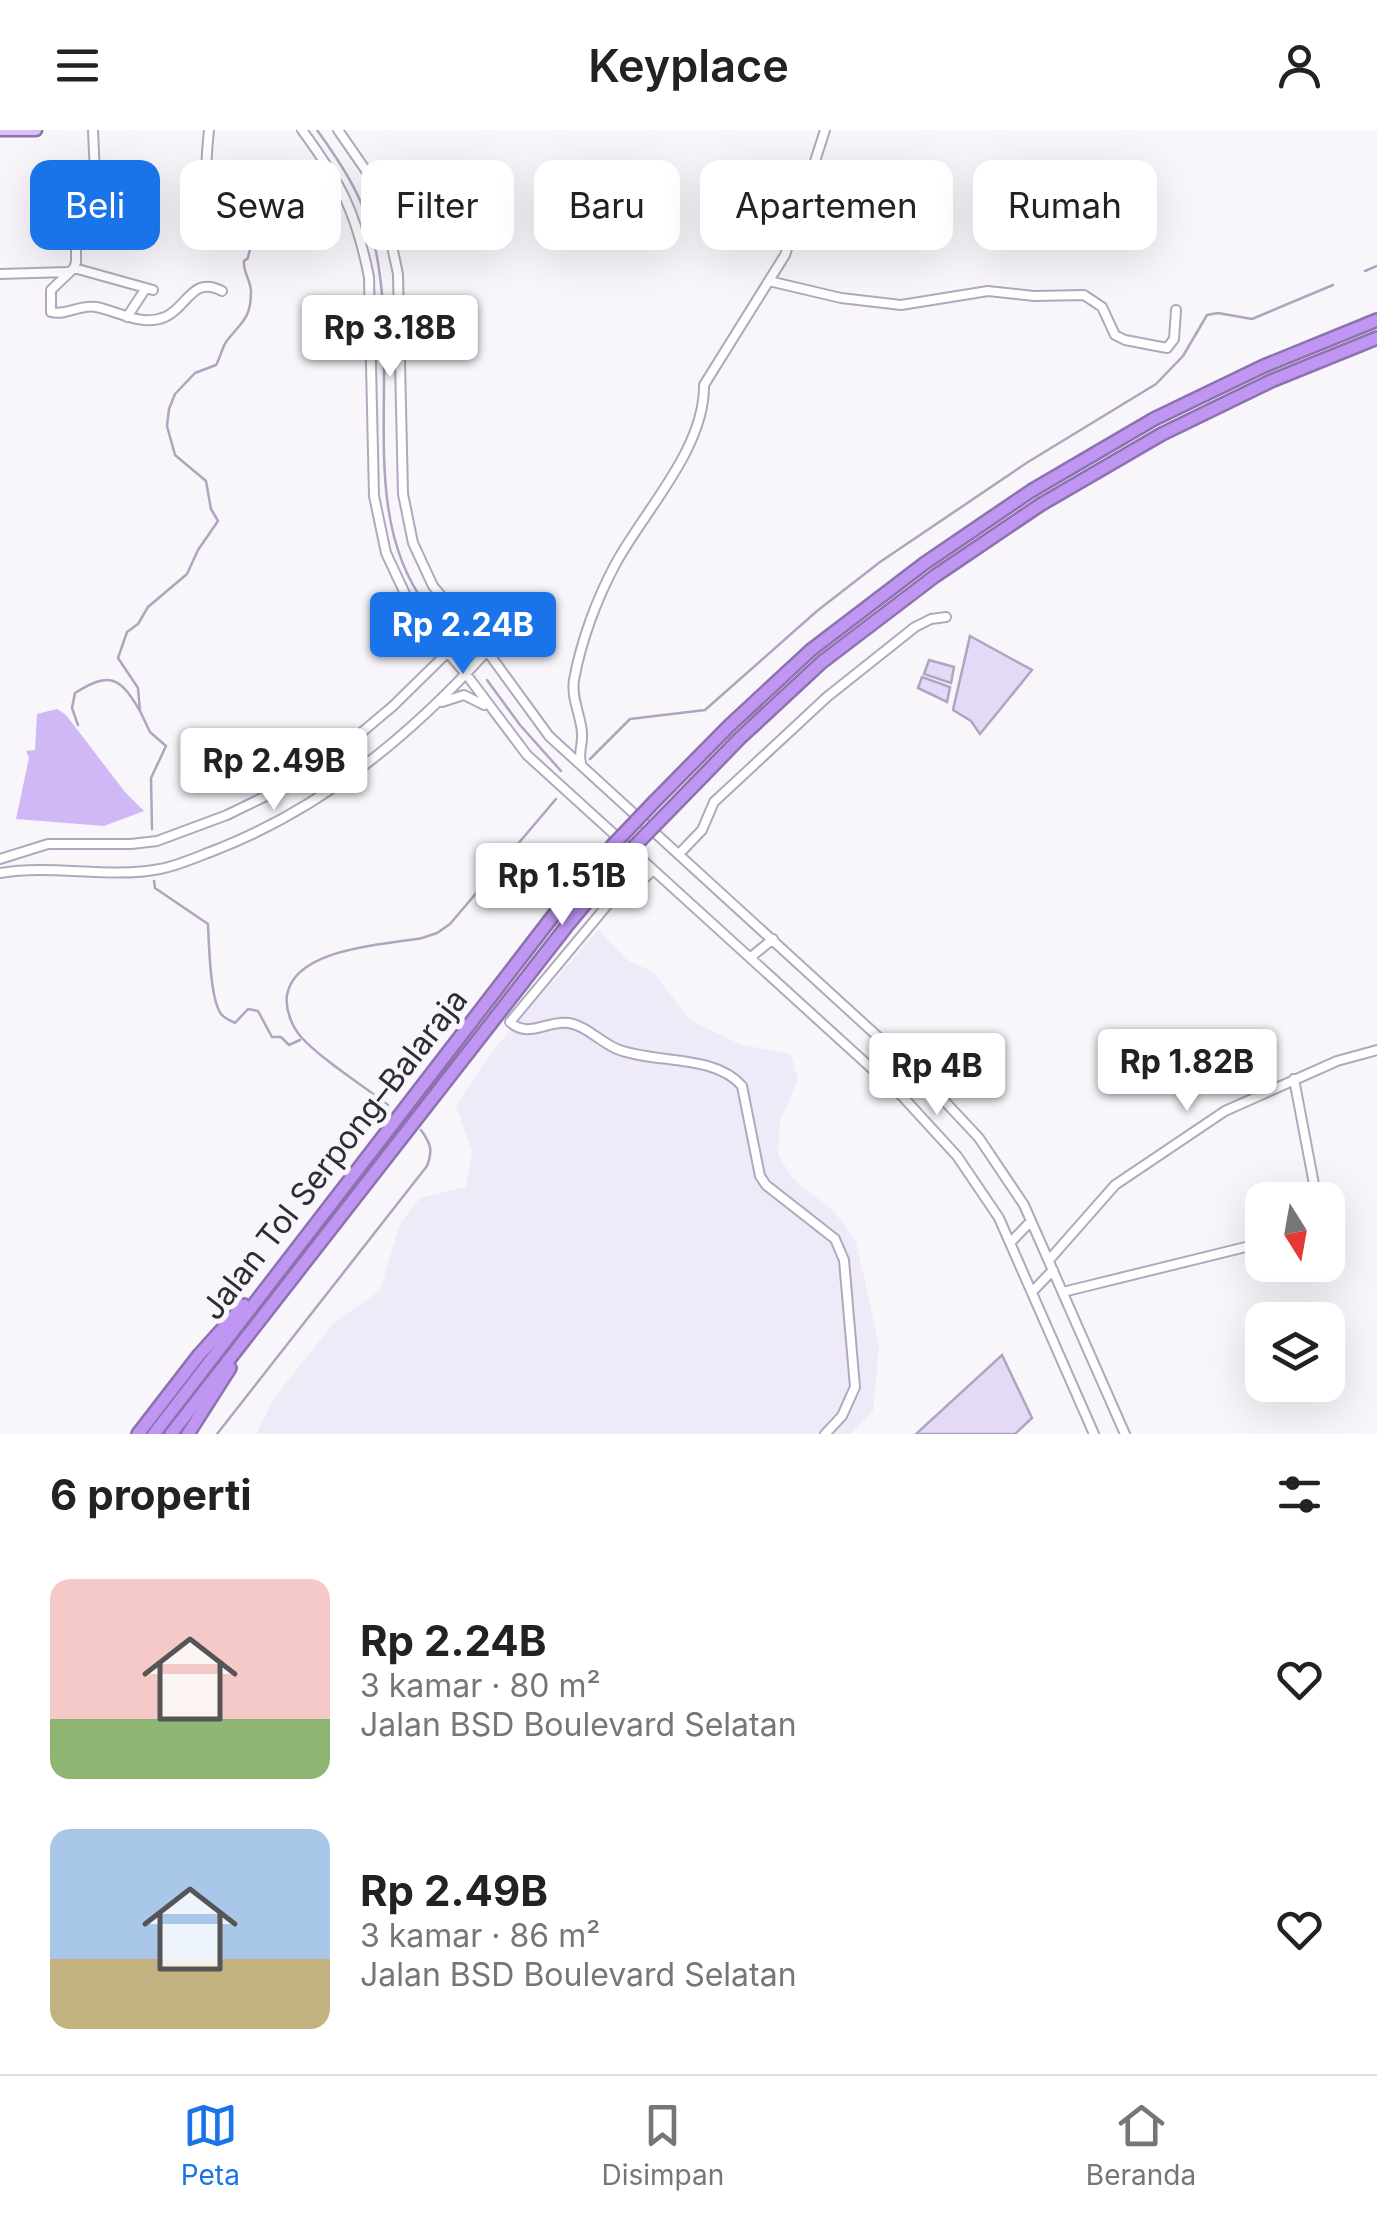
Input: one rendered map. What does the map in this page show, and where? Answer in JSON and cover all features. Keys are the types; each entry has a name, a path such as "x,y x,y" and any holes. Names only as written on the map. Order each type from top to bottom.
{"highway":[{"name":"Jalan Tol Serpong–Balaraja","path":"154,1434 541,932 613,845 728,726 811,650 925,563 1031,491 1154,419 1264,366 1377,320"},
{"name":"Jalan Tol Serpong–Balaraja","path":"171,1434 566,927 667,813 822,662 935,576 1040,505 1162,434 1271,381 1377,338"},
{"path":"138,1434 199,1354 298,1246"},
{"path":"188,1434 264,1314"}],"main road":[{"path":"0,130 36,130"}],"street":[{"path":"93,130 94,160"},
{"path":"209,130 210,160"},
{"path":"302,130 342,186 352,209 369,277 374,496 386,552 415,615 527,755 752,957 933,1128 978,1186 1010,1243 1094,1434"},
{"path":"338,130 367,172 380,200 398,274 406,517 433,586 549,736 774,939 954,1109 1002,1170 1031,1221 1125,1434"},
{"path":"582,767 574,680 601,593 690,444 705,403 704,385 785,255 825,130"},
{"path":"73,250 71,270 51,290 51,312 59,314 92,306 127,317 162,318 169,316 197,288 213,286 222,291"},
{"path":"0,274 71,270 149,289 127,317"},
{"path":"769,282 841,298 901,304 988,291 1088,296 1102,307 1115,335 1167,348 1174,339 1176,310"},
{"path":"370,341 399,340"},
{"path":"678,854 702,830 714,802 798,723 914,627 946,617"},
{"path":"0,859 48,844 156,841 227,815 284,786 349,742 448,653 463,622"},
{"path":"0,873 133,872 163,868 283,819 366,765 431,708 486,651"},
{"path":"431,708 450,697 464,695 492,710"},
{"path":"653,870 629,892 608,904 510,1022 518,1029 531,1030 568,1023 634,1055 720,1069 742,1086 760,1176 835,1239 844,1260 855,1387 842,1416 826,1434"},
{"path":"752,957 774,939"},
{"path":"1049,1260 1115,1186 1225,1112 1294,1078 1377,1050"},
{"path":"1294,1078 1313,1182"},
{"path":"1010,1243 1031,1221"},
{"path":"1063,1292 1245,1247"},
{"path":"1032,1292 1054,1270"}],"shaded area":[{"path":"970,636 1032,670 980,734 971,721 953,710"},
{"path":"929,660 954,667 951,683 924,674"},
{"path":"922,677 950,687 947,702 918,688"},
{"path":"57,709 144,811 104,826 16,819 29,758 26,751 35,750 37,714"},
{"path":"598,930 627,960 653,972 691,1021 740,1044 791,1055 798,1080 780,1121 778,1155 793,1179 834,1211 856,1241 879,1346 873,1411 850,1434 256,1434 274,1398 333,1324 380,1290 400,1224 420,1198 466,1187 472,1151 456,1106 494,1049"},
{"path":"1002,1355 1032,1418 1015,1434 916,1434"}],"waterway":[{"path":"317,130 348,176 367,217 378,260 384,315"},
{"path":"152,829 151,778 166,746 150,732 140,711 138,688 118,658 127,632 138,624 148,607 187,574 218,521 211,509 206,481 175,455 167,426 169,409 175,394 195,373 216,365 226,342 244,320 251,292 244,261 250,250"},
{"path":"1365,271 1377,266"},
{"path":"590,759 630,719 705,710 817,611 880,562 1028,462 1156,384 1183,356 1207,315 1252,319 1333,285"},
{"path":"384,361 384,456 390,519 409,578 426,605"},
{"path":"78,725 72,708 75,693 97,682 106,680 120,685 140,711"},
{"path":"487,680 561,771"},
{"path":"388,1105 298,1034 287,1006 293,979 306,967 343,951 437,933 450,924 556,799"},
{"path":"154,881 155,888 208,924 212,984 222,1015 235,1023 248,1009 258,1011 272,1037 281,1037 289,1045 300,1040"},
{"path":"217,1434 427,1166 430,1147 421,1130"}]}
